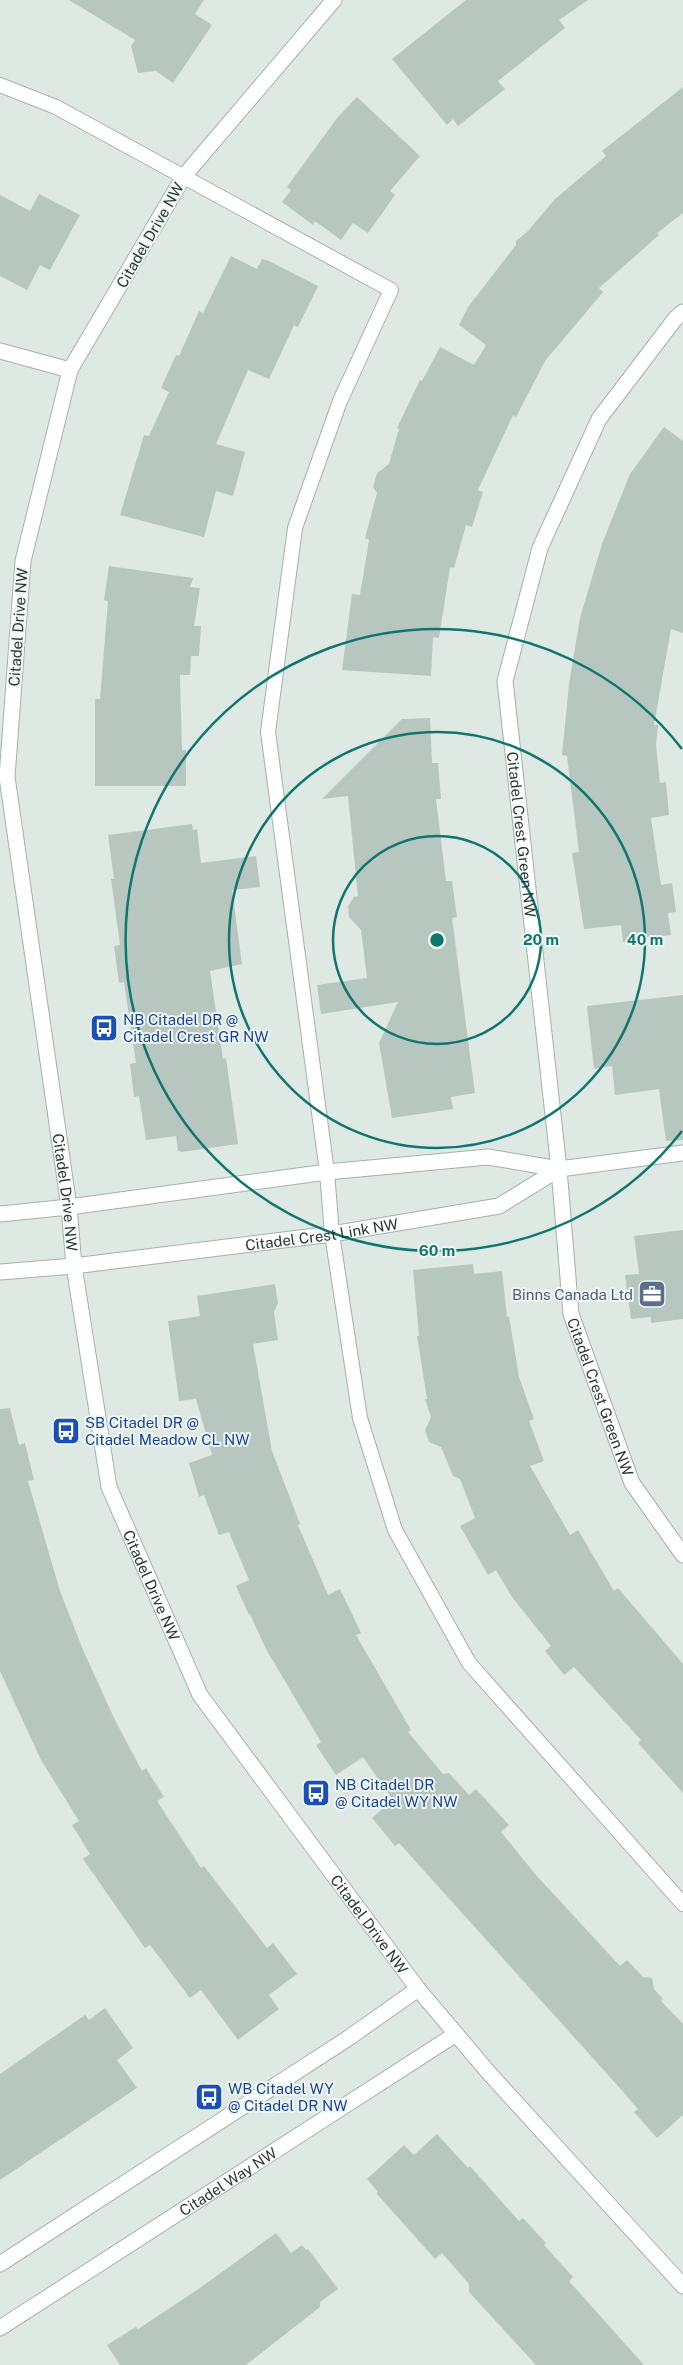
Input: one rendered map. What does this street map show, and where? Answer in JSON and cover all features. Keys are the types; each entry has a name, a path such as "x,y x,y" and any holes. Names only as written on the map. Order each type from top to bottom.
{"street":[{"name":"Citadel Drive NW","path":"334,0 184,176 70,370 23,561 4,777 69,1207 74,1266 109,1487 200,1695 418,1989 456,2034 683,2286"},
{"name":"Citadel Crest Green NW","path":"683,312 675,319 599,419 540,548 505,681 559,1169 571,1314 632,1482 683,1556"},
{"path":"0,351 70,370"},
{"name":"Citadel Crest Link NW","path":"0,1214 69,1207 327,1172 488,1157 559,1169 683,1154"},
{"name":"Citadel Crest Link NW","path":"0,1272 74,1266 332,1234 499,1206 559,1169"},
{"path":"0,2264 347,2039 418,1989"},
{"name":"Citadel Way NW","path":"0,2328 456,2034"}],"lane":[{"path":"0,85 56,107 391,290 340,401 295,528 268,732 327,1172 332,1234 360,1418 395,1530 469,1663 683,1904"}],"building":[{"path":"69,0 204,0 195,14 212,25 173,83 156,71 138,73 131,46 135,40"},
{"path":"466,0 588,0 559,20 565,28 498,81 505,89 458,126 453,119 447,125 392,59"},
{"path":"683,87 683,213 657,233 659,235 599,288 603,292 545,361 516,417 513,415 478,490 483,492 472,527 466,525 454,568 450,567 439,638 433,637 431,676 342,670 352,594 360,595 369,540 365,538 377,493 373,487 377,473 389,464 399,429 397,428 420,380 422,381 440,347 474,365 486,345 459,325 468,307 516,245 516,241 528,231 555,199 606,156 602,151"},
{"path":"357,97 420,156 390,191 395,195 368,233 353,223 341,240 315,221 313,225 282,202 291,190 287,187 337,118"},
{"path":"39,194 80,215 50,270 40,265 27,290 0,276 0,195 30,211"},
{"path":"231,256 257,269 262,259 269,261 318,286 298,327 294,325 269,379 248,370 216,444 245,452 233,496 216,491 204,537 120,515 144,435 149,436 169,392 161,388 176,355 179,356 199,311 203,313"},
{"path":"664,427 683,441 683,633 671,629 654,725 658,725 656,745 660,783 666,782 669,815 651,818 661,885 672,883 676,912 668,913 671,935 623,942 621,925 584,929 572,853 579,852 567,756 562,755 569,684 580,618 602,544 630,474"},
{"path":"109,566 193,578 190,587 200,588 194,626 201,626 199,656 191,656 190,675 180,675 182,750 186,750 186,786 95,786 95,699 100,699 108,601 104,600"},
{"path":"430,718 432,763 438,763 441,799 436,799 446,881 452,881 457,917 452,918 475,1093 451,1097 453,1109 392,1118 379,1043 398,1002 321,1014 317,985 367,978 361,930 349,917 348,906 354,897 358,896 348,796 322,799 402,719"},
{"path":"192,824 193,830 197,829 201,863 256,856 260,887 232,890 242,964 210,971 223,1059 226,1058 238,1144 182,1152 178,1151 176,1136 146,1140 139,1096 134,1097 130,1064 136,1063 124,982 119,983 114,946 120,945 111,879 114,879 108,835"},
{"path":"683,995 683,1140 666,1141 659,1089 615,1095 612,1066 594,1069 587,1006"},
{"name":"Binns Canada Ltd","path":"683,1230 683,1319 651,1323 651,1317 631,1319 625,1275 639,1274 634,1236"},
{"path":"473,1264 474,1274 502,1271 507,1317 509,1316 519,1377 534,1419 529,1421 544,1461 530,1466 570,1535 578,1530 614,1591 618,1588 683,1664 683,1793 638,1743 641,1740 574,1667 564,1675 545,1651 551,1646 512,1597 496,1570 488,1575 460,1526 475,1518 460,1479 453,1476 441,1447 429,1442 425,1430 431,1417 425,1399 427,1399 417,1336 419,1336 413,1270"},
{"path":"275,1284 278,1303 274,1312 278,1340 253,1344 272,1451 300,1524 298,1525 328,1595 340,1589 361,1633 356,1635 411,1730 408,1732 443,1774 449,1773 469,1795 476,1789 509,1825 501,1832 536,1875 620,1966 627,1960 643,1977 652,1978 654,1989 663,1999 661,2001 683,2024 683,2115 657,2138 634,2112 638,2109 609,2076 399,1843 395,1846 372,1818 393,1800 363,1757 336,1775 316,1745 321,1742 266,1649 236,1586 249,1580 229,1532 219,1535 204,1495 199,1497 189,1463 212,1455 196,1399 179,1401 168,1321 200,1316 197,1296"},
{"path":"10,1408 19,1445 25,1443 34,1480 28,1481 60,1591 83,1650 115,1720 142,1771 146,1768 164,1797 157,1801 201,1868 204,1866 267,1948 273,1943 297,1974 269,1995 279,2009 238,2040 201,1990 190,1998 150,1945 145,1948 83,1859 90,1854 72,1825 79,1821 41,1760 0,1671 0,1409"},
{"path":"105,2008 133,2048 117,2060 137,2088 0,2180 0,2074 85,2015 89,2020"},
{"path":"437,2134 468,2168 470,2166 519,2221 523,2218 546,2243 544,2245 573,2277 569,2281 644,2365 536,2365 469,2292 469,2284 442,2253 435,2259 376,2193 378,2192 367,2179 404,2145 414,2155"},
{"path":"276,2233 291,2253 302,2245 306,2250 308,2249 338,2289 320,2302 320,2307 246,2365 120,2365 107,2345 136,2327 138,2329 197,2290"}],"place":[{"name":"NB Citadel DR @ Citadel Crest GR NW","path":"104,1028"},
{"name":"Binns Canada Ltd","path":"652,1294"},
{"name":"SB Citadel DR @ Citadel Meadow CL NW","path":"66,1431"},
{"name":"NB Citadel DR @ Citadel WY NW","path":"316,1793"},
{"name":"WB Citadel WY @ Citadel DR NW","path":"209,2097"}]}
